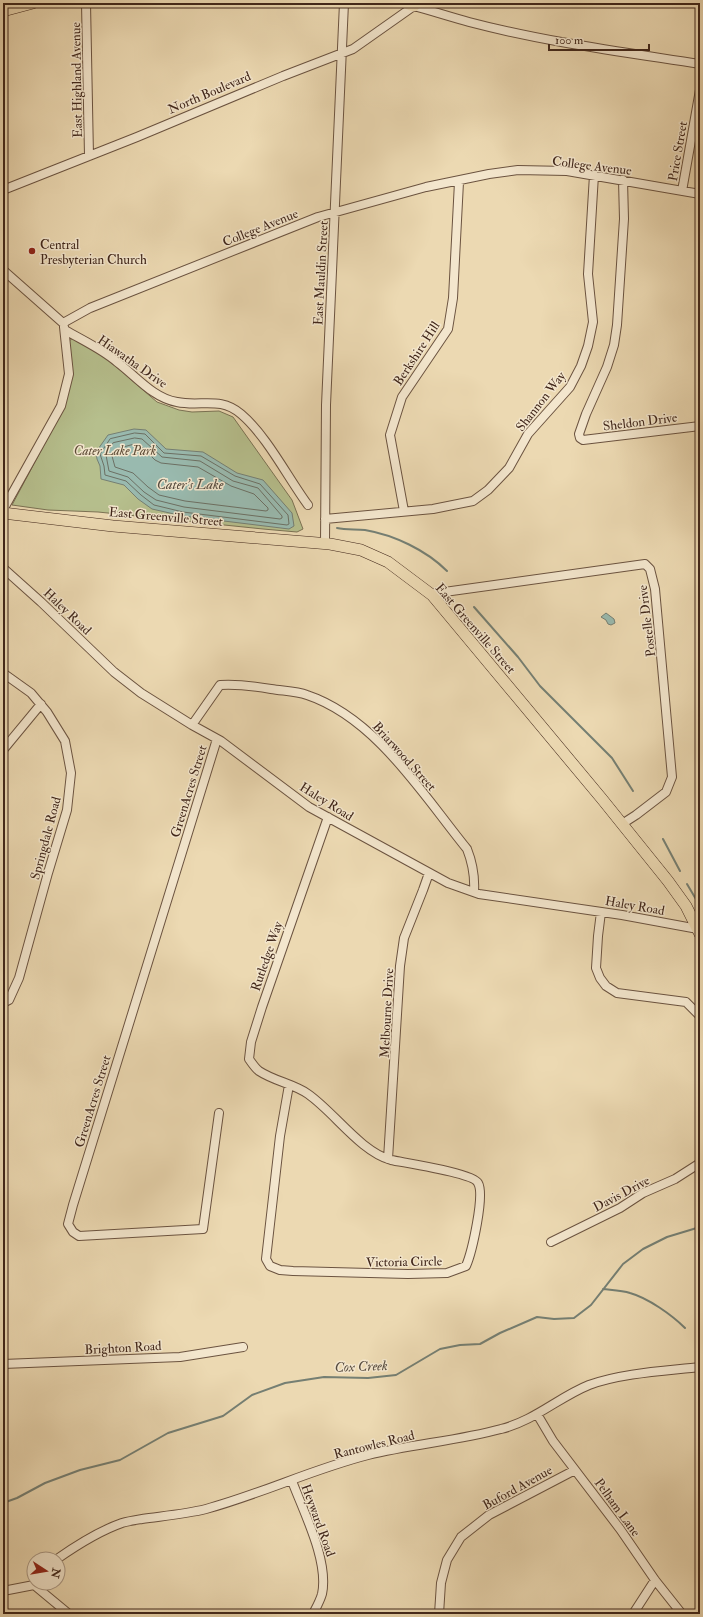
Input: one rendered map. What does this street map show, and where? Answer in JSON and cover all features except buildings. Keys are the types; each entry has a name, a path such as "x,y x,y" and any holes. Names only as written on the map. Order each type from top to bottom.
{"main road":[{"path":"3,11 33,3"},
{"name":"East Greenville Street","path":"3,511 113,526 325,544 361,550 388,562 430,594 622,824 683,901 699,931"}],"street":[{"name":"East Highland Avenue","path":"86,3 89,156"},
{"name":"East Mauldin Street","path":"325,544 326,405 334,213 343,53 344,3"},
{"name":"North Boulevard","path":"3,190 282,76 353,49 375,35 412,4"},
{"path":"412,4 469,22 503,30 565,42 700,64"},
{"name":"Price Street","path":"682,191 700,90"},
{"name":"College Avenue","path":"64,326 90,308 318,217 426,187 458,182 489,174 518,170 566,171 700,194"},
{"name":"Shannon Way","path":"325,519 433,509 473,501 488,490 508,468 528,434 570,387 581,366 588,346 593,322 588,274 594,175"},
{"name":"Sheldon Drive","path":"624,180 624,219 615,338 607,367 586,414 579,434 580,438 584,440 700,426"},
{"name":"Berkshire Hill","path":"404,511 390,435 402,397 448,329 453,298 458,182"},
{"name":"Hiawatha Drive","path":"3,270 64,326 116,361 149,389 164,398 177,402 219,403 229,406 241,414 258,433 308,505"},
{"path":"3,511 62,406 69,374 64,326"},
{"name":"Postelle Drive","path":"430,594 645,564 650,569 656,597 672,777 666,792 622,824"},
{"name":"Haley Road","path":"3,568 114,672 141,693 217,739 309,807 428,873 448,883 474,892 601,912 699,931"},
{"name":"Springdale Road","path":"3,673 31,693 47,712 65,741 71,773 67,810 19,978 9,1000 3,1003"},
{"name":"Briarwood Street","path":"192,725 220,685 236,684 306,694 326,702 359,723 392,755 467,849 472,861 475,876 474,892"},
{"path":"3,750 41,704"},
{"name":"GreenAcres Street","path":"217,739 73,1205 68,1224 73,1232 80,1236 203,1229 219,1113"},
{"name":"Rutledge Way","path":"289,1085 258,1071 249,1059 251,1042 283,944 328,817"},
{"name":"Melbourne Drive","path":"388,1159 400,966 404,938 428,873"},
{"path":"601,912 596,968 600,978 606,986 617,992 686,1002 700,1016"},
{"name":"Victoria Circle","path":"289,1085 308,1094 376,1154 388,1159 461,1174 478,1182 481,1192 473,1244 466,1266 447,1273 408,1274 293,1271 280,1270 270,1266 266,1259 280,1136 289,1085"},
{"name":"Davis Drive","path":"552,1242 620,1208 643,1193 675,1179 700,1163"},
{"name":"Brighton Road","path":"3,1364 180,1357 243,1347"},
{"name":"Rantowles Road","path":"66,1553 77,1545 123,1523 204,1509 368,1455 504,1429 530,1418 554,1403 589,1385 611,1378 700,1367"},
{"name":"Pelham Lane","path":"537,1414 553,1442 620,1529 655,1580 682,1614"},
{"name":"Buford Avenue","path":"439,1614 441,1583 447,1560 461,1538 489,1515 575,1470"},
{"name":"Heyward Road","path":"292,1481 321,1558 323,1575 322,1595 313,1614"},
{"path":"633,1614 655,1580"},
{"path":"3,1591 26,1586"},
{"path":"42,1591 69,1614"}],"green space":[{"name":"Cater Lake Park","path":"73,338 107,359 157,402 179,410 192,412 219,411 233,417 292,500 303,529 297,532 98,512 48,510 12,505 60,415 69,341"}],"water":[{"name":"Cater’s Lake","path":"134,429 146,430 166,449 203,452 237,473 263,480 292,513 294,526 289,529 183,516 152,509 138,499 124,485 101,479 100,466 96,452 108,435"},
{"path":"606,613 614,619 615,623 611,625 608,624 606,620 601,617"}],"waterway":[{"path":"337,528 376,532 409,544 439,563 447,571"},
{"path":"474,607 518,657 540,686 612,758 633,791"},
{"path":"663,839 680,871"},
{"path":"687,884 700,906"},
{"name":"Cox Creek","path":"3,1503 17,1498 45,1483 80,1470 120,1460 168,1433 223,1416 252,1395 285,1383 324,1377 368,1378 396,1375 440,1349 460,1345 480,1344 500,1333 537,1317 554,1319 574,1318 591,1305 623,1264 643,1249 667,1237 700,1227"},
{"path":"603,1289 627,1292 637,1295 667,1313 685,1328"}],"place":[{"name":"Central Presbyterian Church","path":"32,251"}]}
